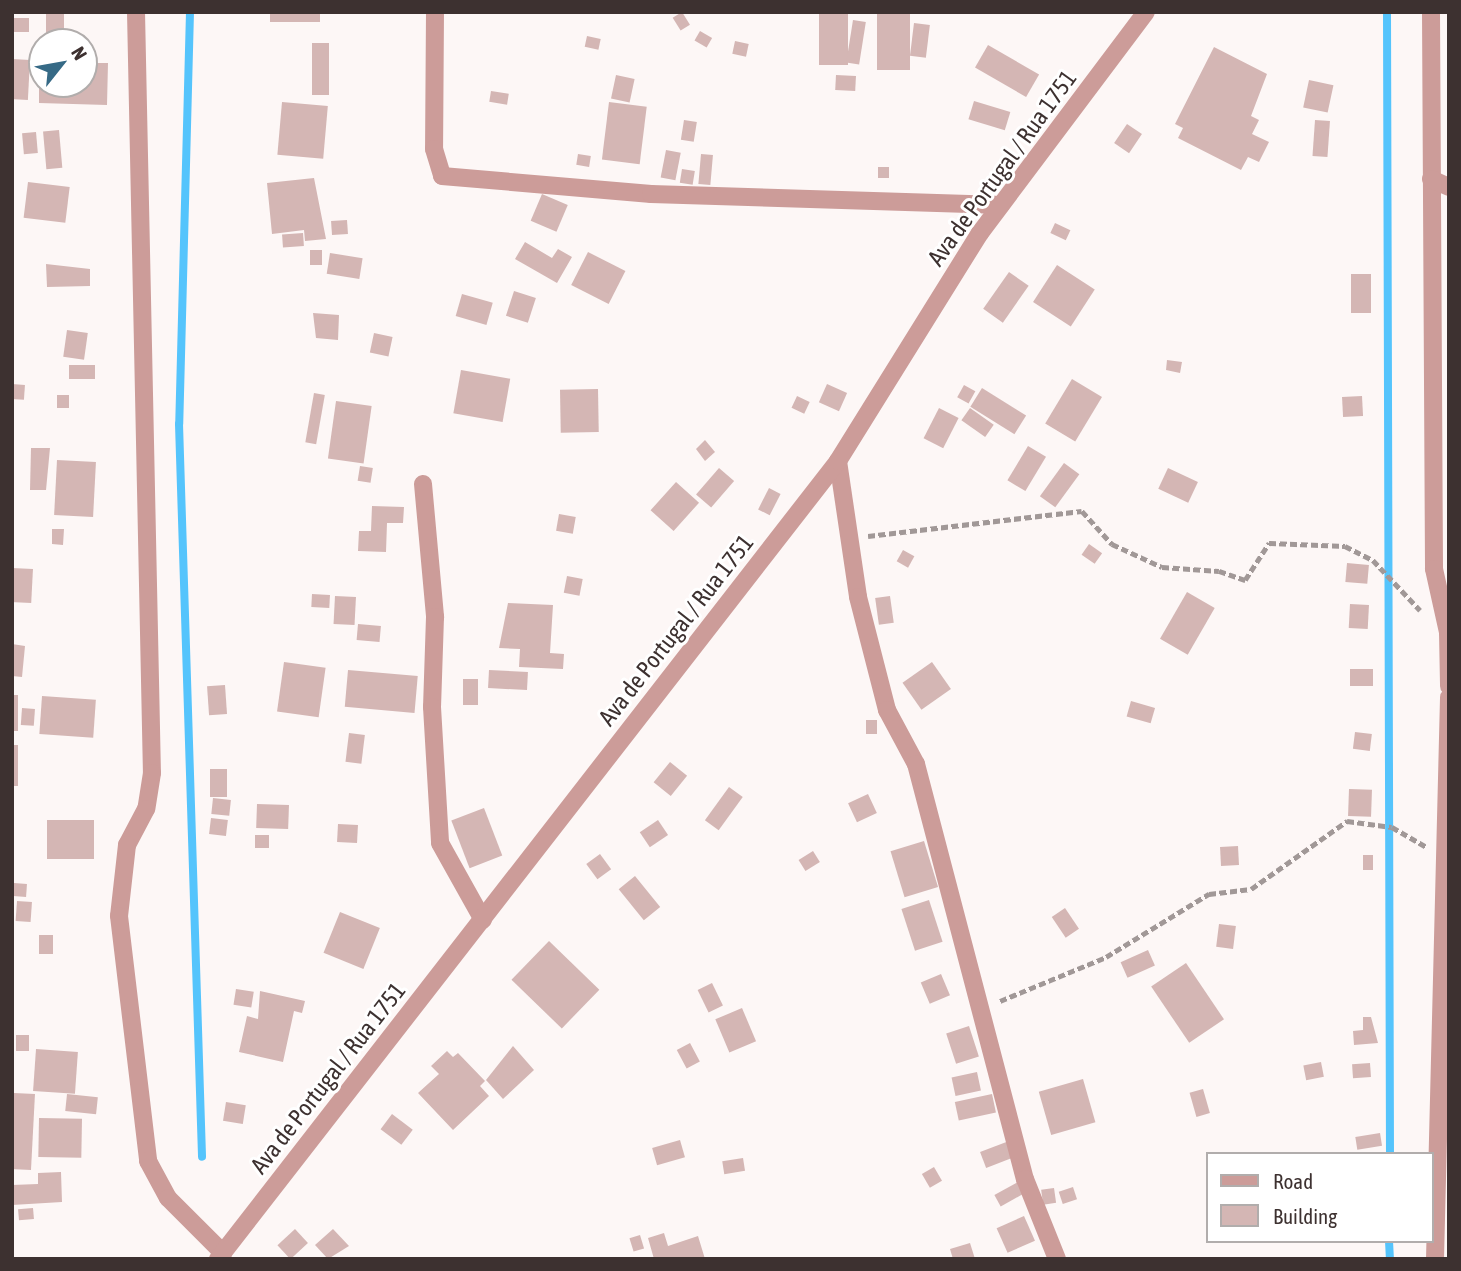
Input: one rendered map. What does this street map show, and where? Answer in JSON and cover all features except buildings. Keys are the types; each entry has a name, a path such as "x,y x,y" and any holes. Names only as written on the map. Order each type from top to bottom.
{"street":[{"path":"136,12 140,406 152,773 146,808 127,845 119,916 148,1161 168,1198 220,1256"},
{"path":"435,12 434,149 442,176 651,194 1001,205"},
{"name":"Ava de Portugal / Rua 1751","path":"220,1256 838,461 1001,205 1146,12"},
{"path":"1431,12 1434,569 1448,636 1449,685"},
{"path":"1431,180 1449,187"},
{"path":"838,461 850,538 887,710 916,764 983,1008 1024,1179 1057,1259"},
{"path":"423,484 436,617 432,707 440,843 483,920"},
{"path":"1435,1259 1443,1157 1449,696"}],"path":[{"path":"850,538 1082,511 1112,544 1162,567 1219,571 1245,580 1269,543 1345,546 1373,560 1448,636"},
{"path":"983,1008 1106,957 1209,894 1251,889 1347,821 1392,827 1448,857"}],"waterway":[{"path":"190,12 179,424 202,1157"},
{"path":"1387,12 1390,1152"},
{"path":"1389,1243 1390,1259"}]}
